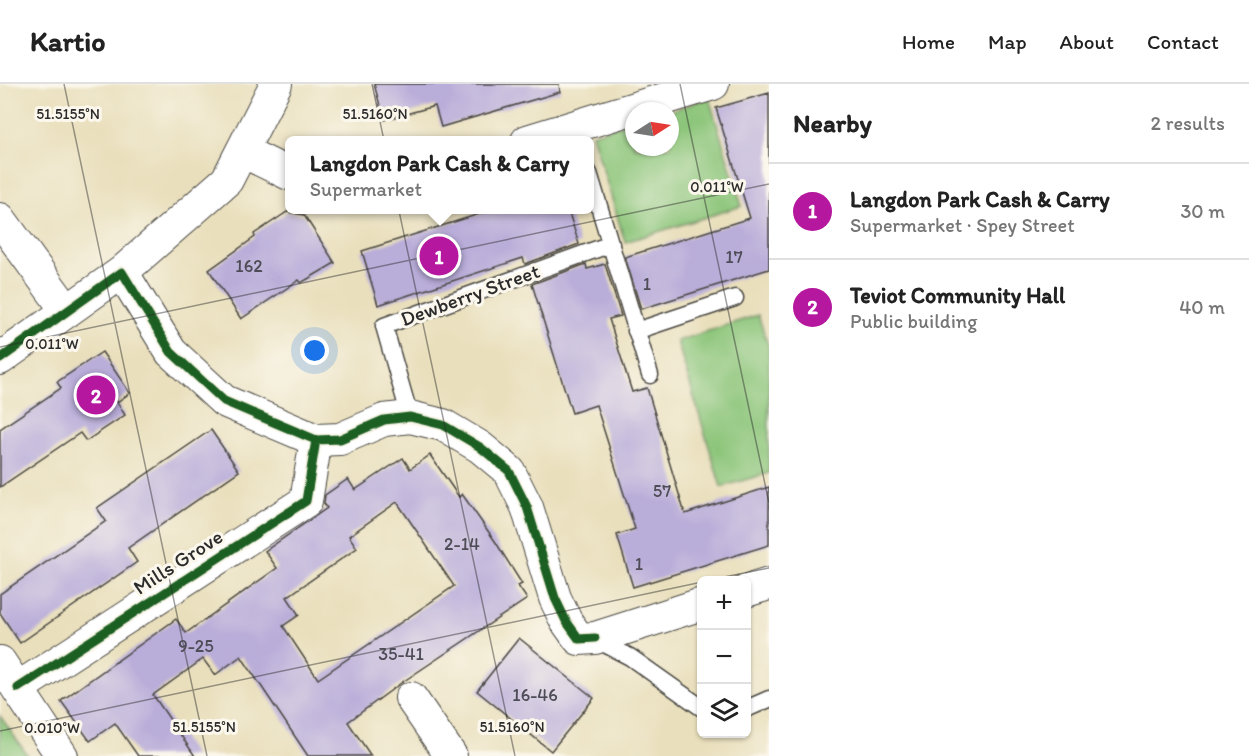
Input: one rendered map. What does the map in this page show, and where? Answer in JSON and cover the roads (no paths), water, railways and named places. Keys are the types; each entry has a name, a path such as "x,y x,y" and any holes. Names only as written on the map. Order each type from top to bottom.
{"street":[{"path":"0,359 122,272 227,180 276,84"},
{"path":"577,134 713,84"},
{"path":"242,151 285,172"},
{"path":"0,219 67,311"},
{"path":"122,272 171,352 224,401 316,440 340,439 384,420 410,417 443,425 480,447 509,471 527,507 555,598 566,621 579,639 595,638 697,606"},
{"name":"Mills Grove","path":"18,687 306,501 316,440"},
{"path":"751,590 769,584"},
{"path":"0,662 62,756"},
{"path":"411,698 451,756"}],"lane":[{"path":"594,189 650,375"},
{"name":"Dewberry Street","path":"410,417 384,326 611,244"},
{"path":"636,331 735,298"},
{"path":"595,638 630,657 697,704"},
{"path":"751,707 769,699"}],"place":[{"name":"Langdon Park Cash & Carry","path":"439,256"},
{"name":"Teviot Community Hall","path":"96,395"}]}
